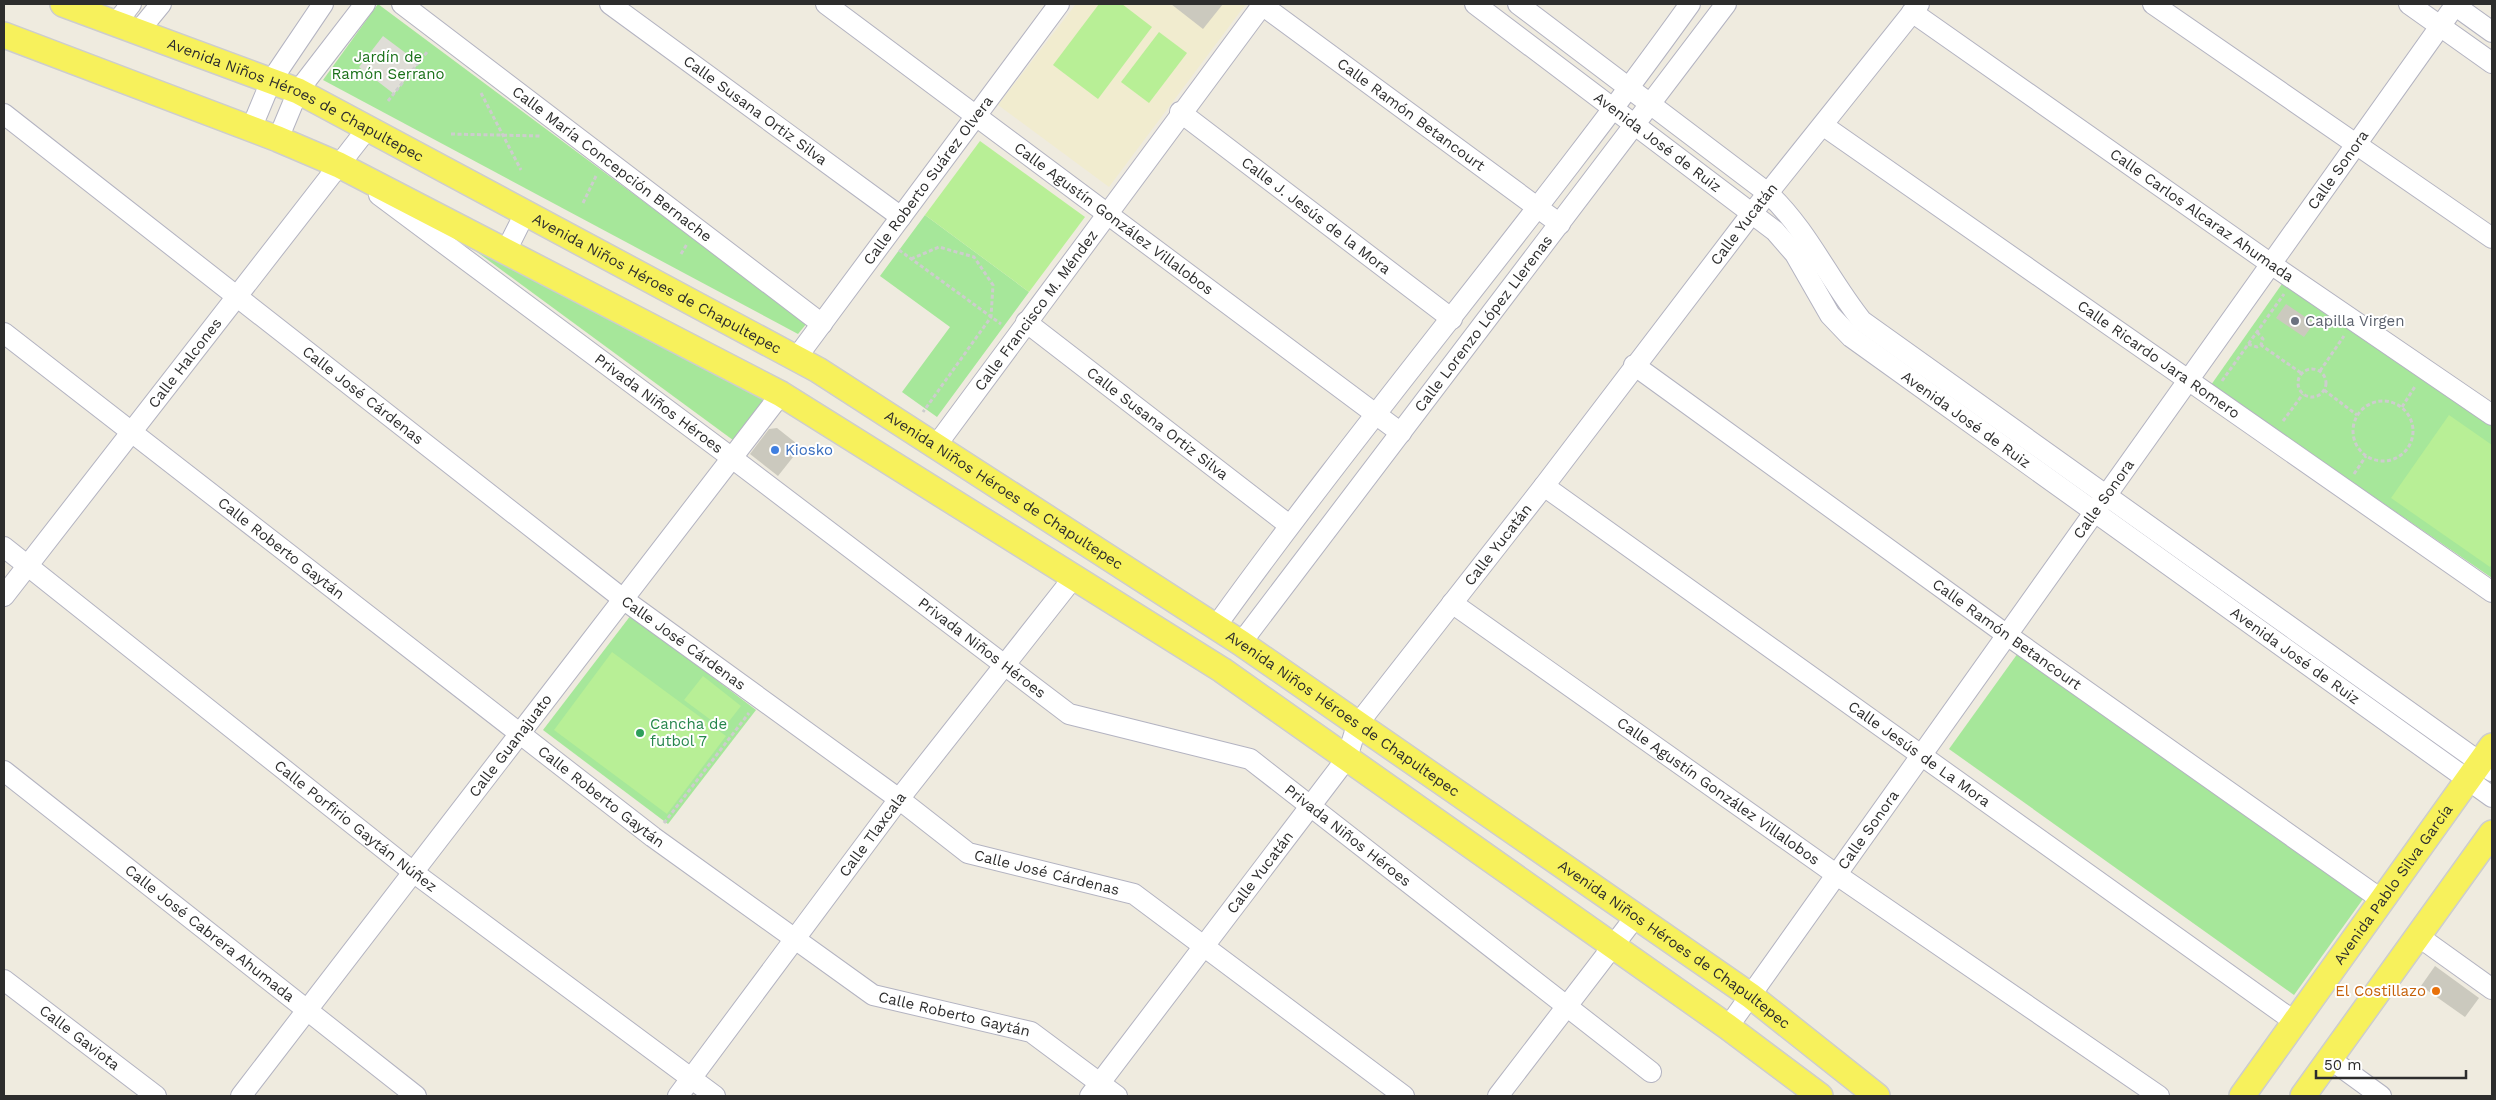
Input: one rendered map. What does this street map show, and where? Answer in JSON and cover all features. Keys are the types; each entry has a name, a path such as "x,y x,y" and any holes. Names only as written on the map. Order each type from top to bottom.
{"main road":[{"name":"Avenida Niños Héroes de Chapultepec","path":"63,4 298,91 797,357 1241,643 1751,996 1877,1096"},
{"path":"4,35 278,139 339,165 782,394 1222,670 1728,1027 1820,1096"},
{"name":"Avenida Pablo Silva García","path":"2242,1096 2382,900 2483,765"},
{"path":"2304,1096 2492,833"}],"street":[{"path":"127,28 131,4"},
{"path":"127,28 161,4"},
{"path":"250,129 270,81 323,4"},
{"path":"278,139 298,91 365,4"},
{"name":"Calle María Concepción Bernache","path":"402,4 822,324"},
{"name":"Calle Susana Ortiz Silva","path":"610,4 901,217"},
{"name":"Calle Agustín González Villalobos","path":"826,4 1401,433"},
{"name":"Calle Francisco M. Méndez","path":"935,447 1180,112 1262,4"},
{"name":"Calle Ramón Betancourt","path":"1262,4 1560,224"},
{"name":"Avenida José de Ruiz","path":"1475,4 1775,231 1795,254 1830,315 1851,337 2095,512 2483,765"},
{"name":"Avenida José de Ruiz","path":"1518,4 1769,194 1788,212 1844,299 1862,321 2483,765 2492,797"},
{"name":"Calle Lorenzo López Llerenas","path":"1216,626 1289,525 1452,319 1536,207 1614,108 1690,4"},
{"name":"Calle Lorenzo López Llerenas","path":"1241,643 1726,4"},
{"path":"2153,4 2492,238"},
{"path":"2409,4 2492,63"},
{"path":"2455,4 2492,32"},
{"name":"Calle Sonora","path":"1728,1027 2455,4"},
{"name":"Calle Roberto Suárez Olvera","path":"797,357 976,116 1050,7"},
{"name":"Calle Yucatán","path":"1095,1090 1346,758 1357,725 1544,486 1634,365 1752,213 1824,126 1916,8"},
{"name":"Calle Carlos Alcaraz Ahumada","path":"1916,8 2271,264 2492,414"},
{"name":"Calle J. Jesús de la Mora","path":"1180,112 1452,319"},
{"name":"Calle José Cárdenas","path":"4,114 623,599 899,799 968,853 1134,894 1404,1096"},
{"name":"Calle Ricardo Jara Romero","path":"1824,126 2188,382 2492,592"},
{"name":"Calle Halcones","path":"4,596 367,129"},
{"name":"Privada Niños Héroes","path":"339,165 732,458 1069,714 1250,759 1651,1072"},
{"path":"506,251 525,213"},
{"name":"Calle Susana Ortiz Silva","path":"1026,322 1289,525"},
{"name":"Calle Roberto Gaytán","path":"4,333 519,735 653,837 873,995 1031,1032 1095,1090 1117,1096"},
{"name":"Calle Ramón Betancourt","path":"1634,365 2007,635 2382,900"},
{"name":"Calle Guanajuato","path":"241,1096 782,394"},
{"name":"Calle Jesús de La Mora","path":"1544,486 2295,1022"},
{"name":"Calle Porfirio Gaytán Núñez","path":"4,546 413,872 715,1096"},
{"name":"Calle Tlaxcala","path":"678,1096 899,799 1006,666 1074,577"},
{"name":"Calle Agustín González Villalobos","path":"1452,604 1837,875 2159,1096"},
{"name":"Calle José Cabrera Ahumada","path":"4,771 416,1096"},
{"path":"1498,1096 1636,916"},
{"path":"2418,936 2492,989"},
{"name":"Calle Gaviota","path":"4,980 156,1096"},
{"path":"2330,1059 2380,1096"}],"path":[{"path":"388,101 427,52"},
{"path":"481,92 521,170"},
{"path":"451,134 541,136"},
{"path":"583,203 596,176"},
{"path":"681,254 687,244"},
{"path":"911,259 940,247 974,258 993,286 991,317 918,418"},
{"path":"903,253 1000,324"},
{"path":"2219,384 2288,288"},
{"path":"2320,371 2348,329"},
{"path":"2256,332 2263,339 2261,345"},
{"path":"2248,344 2257,347 2261,345"},
{"path":"2261,345 2301,373"},
{"path":"2311,368 2320,371 2326,382 2324,390 2312,397 2303,394 2298,386 2301,373 2311,368"},
{"path":"2324,390 2357,415"},
{"path":"2279,427 2303,394"},
{"path":"2383,400 2402,407 2409,415 2413,424 2413,434 2404,452 2386,461 2366,456 2359,449 2353,433 2357,415 2368,405 2383,400"},
{"path":"2350,478 2366,456"},
{"path":"653,837 760,698"}],"shaded area":[{"path":"1076,4 1246,4 1109,187 998,105"},
{"path":"383,36 419,63 394,94 359,67"}],"green space":[{"name":"Jardín de Ramón Serrano","path":"378,4 807,323 798,334 323,80"},
{"path":"1099,4 1122,4 1152,27 1098,99 1053,65"},
{"path":"1159,32 1187,53 1149,103 1121,82"},
{"path":"980,141 1085,217 1029,292 925,215"},
{"path":"925,215 1029,292 937,417 902,392 950,327 880,276"},
{"path":"458,238 770,400 737,443"},
{"path":"2284,281 2492,423 2492,578 2211,385"},
{"path":"2449,415 2492,445 2492,564 2490,567 2391,498"},
{"name":"Cancha de futbol 7","path":"631,615 756,710 668,824 543,730"},
{"name":"Cancha de futbol 7","path":"612,652 726,736 667,814 554,730"},
{"path":"2018,653 2363,899 2294,995 1949,749"},
{"path":"703,676 741,706 723,729 684,700"}],"building":[{"path":"1171,4 1223,4 1203,29"},
{"name":"Capilla Virgen","path":"2286,304 2314,323 2304,337 2276,318"},
{"name":"Kiosko","path":"777,428 801,447 778,476 750,454 769,429"},
{"path":"2435,966 2479,998 2465,1017 2421,986"}],"place":[{"name":"Capilla Virgen","path":"2295,321"},
{"name":"Kiosko","path":"775,450"},
{"name":"Cancha de futbol 7","path":"640,733"},
{"name":"El Costillazo","path":"2436,991"}]}
